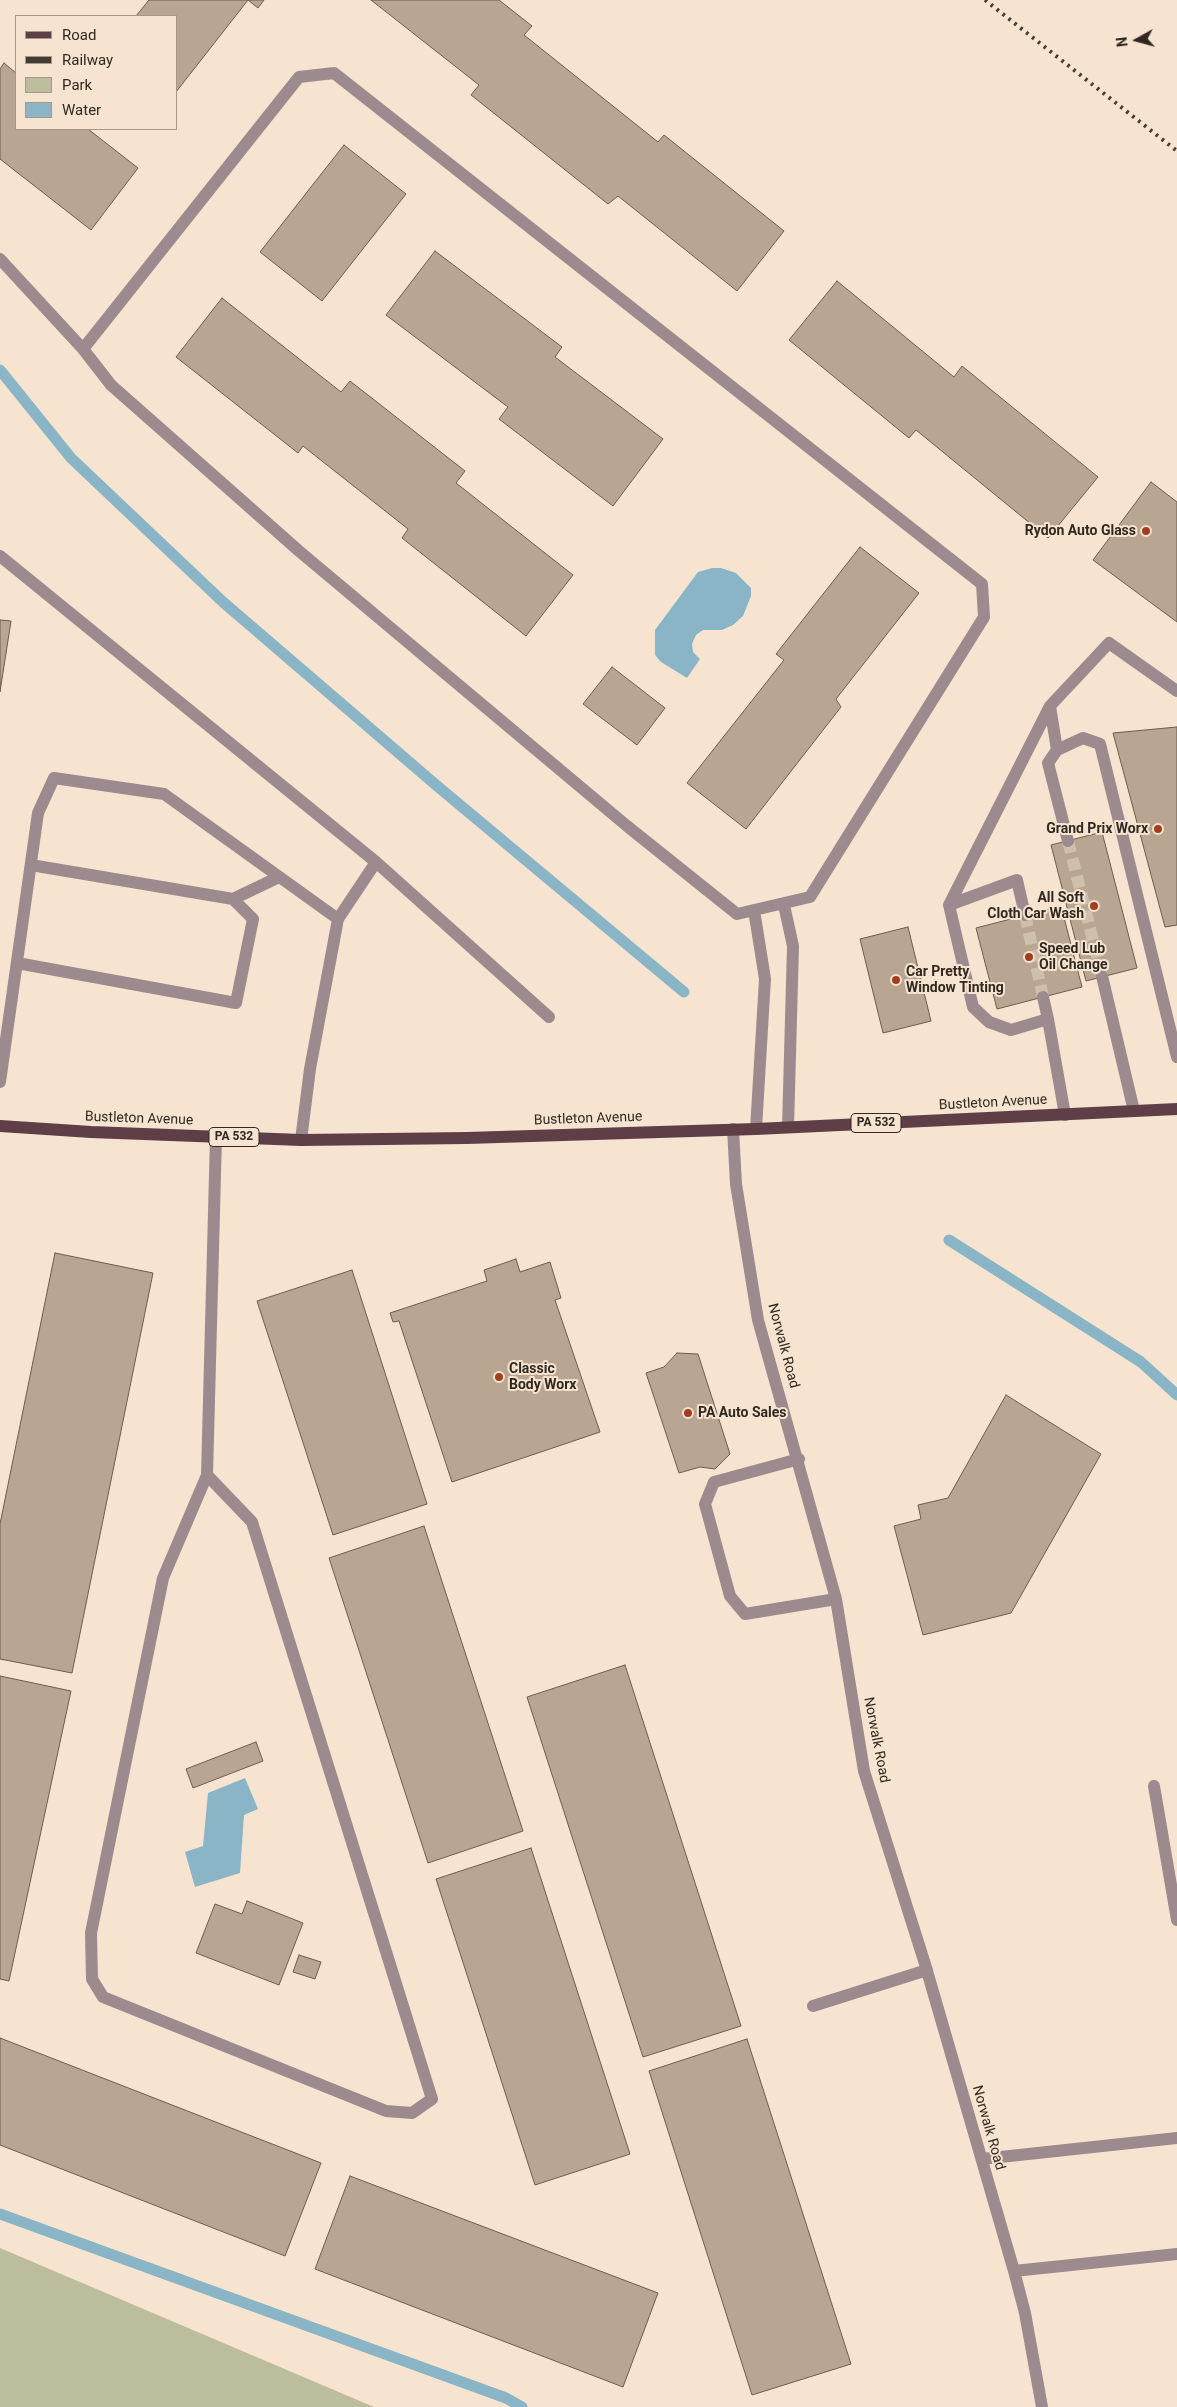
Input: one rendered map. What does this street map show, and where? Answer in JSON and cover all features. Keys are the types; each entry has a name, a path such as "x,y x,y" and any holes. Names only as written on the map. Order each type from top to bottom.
{"main road":[{"name":"Bustleton Avenue","path":"0,1126 91,1132 301,1140 468,1138 732,1130 1177,1109"}],"street":[{"path":"0,259 83,349 111,385 299,551 619,820 737,914 810,898 984,617 982,584 334,73 299,77 83,349"},
{"path":"0,556 376,862 549,1017"},
{"path":"1048,1019 1011,1030 989,1022 973,1007 948,904 1050,706 1109,643 1177,691"},
{"path":"1050,706 1056,750"},
{"path":"1068,841 1048,763 1056,750 1083,738 1100,744 1177,1058"},
{"path":"0,1082 38,813 54,778 164,794 338,919"},
{"path":"301,1140 310,1069 338,919 376,862"},
{"path":"31,865 233,899 279,877"},
{"path":"948,904 1017,880 1025,915"},
{"path":"17,963 236,1003 253,919 233,899"},
{"path":"784,904 793,946 788,1127"},
{"path":"754,910 765,979 756,1129"},
{"path":"1102,976 1134,1111"},
{"path":"1043,997 1065,1115"},
{"name":"Norwalk Road","path":"732,1130 736,1184 758,1320 799,1459 836,1599 864,1771 927,1970 1014,2271 1025,2313 1042,2407"},
{"path":"207,1475 252,1522 432,2099 412,2113 386,2111 103,1997 92,1979 91,1933 163,1578 207,1475 216,1137"},
{"path":"799,1459 714,1482 705,1504 730,1596 745,1614 836,1599"},
{"path":"1154,1786 1177,1920"},
{"path":"813,2006 927,1970"},
{"path":"982,2159 1177,2138"},
{"path":"1014,2271 1177,2254"}],"green space":[{"path":"0,2248 374,2407 0,2407"}],"water":[{"path":"712,568 721,568 736,573 751,588 751,596 743,616 733,625 722,630 703,630 696,635 692,644 693,652 700,659 687,678 661,662 655,655 655,630 698,572"},
{"path":"245,1778 258,1809 244,1815 240,1873 195,1887 185,1852 203,1846 208,1793"}],"building":[{"path":"149,0 248,0 178,89 178,15 137,15"},
{"path":"248,0 264,0 258,8"},
{"path":"371,0 499,0 532,26 524,35 658,142 664,135 784,231 737,291 618,196 608,204 471,95 479,85"},
{"path":"4,63 15,72 15,130 89,130 138,168 91,230 0,159 0,69"},
{"path":"344,145 406,194 322,301 260,252"},
{"path":"435,251 562,347 555,357 663,439 613,506 499,419 508,407 386,315"},
{"path":"837,281 954,377 962,366 1098,477 1048,538 916,430 909,438 789,340"},
{"path":"222,298 341,392 350,381 465,471 456,483 573,575 526,636 402,538 408,529 303,446 298,453 176,357"},
{"name":"Rydon Auto Glass","path":"1151,482 1177,502 1177,622 1093,560"},
{"path":"860,547 919,593 836,699 841,707 746,829 687,783 784,660 776,654"},
{"path":"0,620 11,621 0,692"},
{"path":"612,667 665,708 637,745 583,704"},
{"name":"Grand Prix Worx","path":"1177,727 1177,925 1165,927 1113,733"},
{"name":"All Soft Cloth Car Wash","path":"1102,832 1137,968 1086,981 1051,845"},
{"name":"Speed Lub Oil Change","path":"1061,906 1082,987 997,1009 976,928"},
{"name":"Car Pretty Window Tinting","path":"908,927 931,1021 883,1033 860,939"},
{"path":"55,1253 153,1273 72,1673 0,1659 0,1524"},
{"name":"Classic Body Worx","path":"516,1259 520,1272 550,1262 561,1298 555,1300 600,1432 452,1482 399,1321 393,1322 390,1313 487,1281 484,1270"},
{"path":"352,1270 427,1504 333,1535 257,1301"},
{"name":"PA Auto Sales","path":"677,1353 698,1354 730,1454 715,1469 700,1467 679,1473 646,1373 664,1367"},
{"path":"1006,1395 1101,1454 1011,1613 923,1635 894,1526 921,1519 918,1505 948,1498"},
{"path":"424,1526 523,1831 428,1863 329,1558"},
{"path":"625,1665 741,2026 643,2057 527,1697"},
{"path":"0,1676 71,1691 9,1981 0,1979"},
{"path":"256,1742 263,1761 193,1788 186,1769"},
{"path":"531,1848 630,2154 535,2185 436,1879"},
{"path":"247,1901 303,1923 279,1985 196,1953 215,1904 242,1914"},
{"path":"299,1955 321,1962 315,1979 293,1972"},
{"path":"0,2038 321,2163 285,2256 0,2145"},
{"path":"747,2039 851,2364 752,2395 649,2071"},
{"path":"350,2176 658,2293 623,2387 315,2269"}],"waterway":[{"path":"0,370 71,458 223,602 436,785 684,992"},
{"path":"949,1240 1141,1362 1177,1395"},
{"path":"0,2214 506,2398 522,2407"}],"tunnel":[{"path":"1068,841 1102,976"},
{"path":"1025,915 1043,997"}],"railway":[{"path":"985,0 1177,151"}],"place":[{"name":"Rydon Auto Glass","path":"1146,531"},
{"name":"Grand Prix Worx","path":"1158,829"},
{"name":"All Soft Cloth Car Wash","path":"1094,906"},
{"name":"Speed Lub Oil Change","path":"1029,957"},
{"name":"Car Pretty Window Tinting","path":"896,980"},
{"name":"Classic Body Worx","path":"499,1377"},
{"name":"PA Auto Sales","path":"688,1413"}]}
